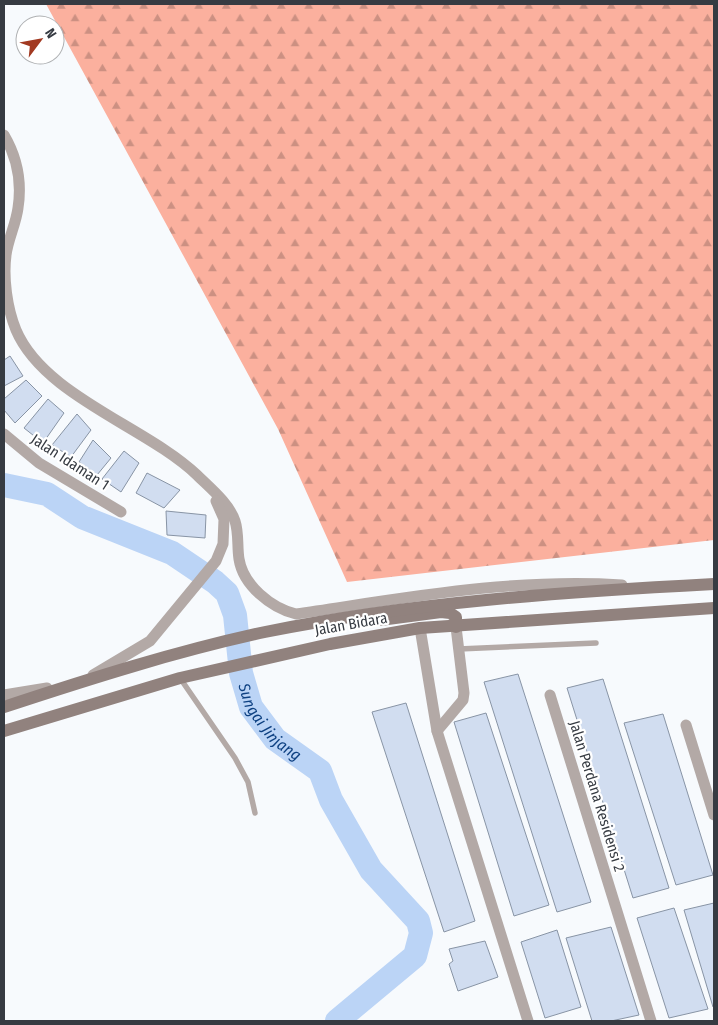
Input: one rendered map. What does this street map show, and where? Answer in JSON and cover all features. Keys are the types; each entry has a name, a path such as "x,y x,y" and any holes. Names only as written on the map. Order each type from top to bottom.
{"main road":[{"name":"Jalan Bidara","path":"4,707 213,645 293,627 471,600 714,584"},
{"name":"Jalan Bidara","path":"4,731 180,678 266,657 420,628 714,608"},
{"path":"293,627 400,619 441,612 450,613 456,617 456,627"}],"street":[{"path":"4,135 16,161 19,182 18,208 6,255 5,276 8,300 16,330 34,359 60,382 190,468 210,488 227,506 235,522 239,560 244,575 260,593 283,611 296,614 502,585 550,582 659,587"},
{"name":"Jalan Idaman 1","path":"4,434 39,463 121,512"},
{"path":"4,695 83,682 150,641 216,562 223,544 224,519 210,488"},
{"path":"437,732 463,700 464,693 456,627"},
{"path":"420,628 437,732 528,1021"},
{"name":"Jalan Perdana Residensi 2","path":"550,695 651,1021"},
{"path":"686,725 714,815"}],"lane":[{"path":"459,649 596,643"},
{"path":"180,678 235,758 248,782 255,813"}],"green space":[{"path":"46,4 714,4 714,540 347,582 278,429 65,39 65,15 52,15"}],"building":[{"path":"10,356 23,376 4,386 4,360"},
{"path":"26,380 42,396 15,423 4,410 4,399"},
{"path":"48,399 64,413 43,443 24,428"},
{"path":"77,414 91,430 71,457 52,445"},
{"path":"93,440 111,458 97,475 79,462"},
{"path":"124,451 139,463 121,492 102,479"},
{"path":"147,473 180,490 164,508 136,493"},
{"path":"166,511 206,515 205,538 167,535"},
{"path":"518,674 591,902 557,912 484,682"},
{"path":"603,679 669,888 633,898 567,688"},
{"path":"406,703 475,921 444,932 372,712"},
{"path":"486,713 549,905 514,916 454,722"},
{"path":"663,714 713,875 676,885 624,723"},
{"path":"714,903 714,1007 713,1007 684,910"},
{"path":"674,908 708,1009 669,1018 637,918"},
{"path":"611,927 639,1015 611,1021 592,1021 566,938"},
{"path":"557,930 581,1007 545,1018 521,942"},
{"path":"485,941 498,977 458,991 449,964 453,961 449,949"}],"waterway":[{"name":"Sungai Jinjang","path":"4,485 47,494 82,517 172,553 215,582 227,593 235,615 241,673 251,707 275,739 320,771 331,800 371,870 418,921 421,933 415,956 337,1021"}]}
